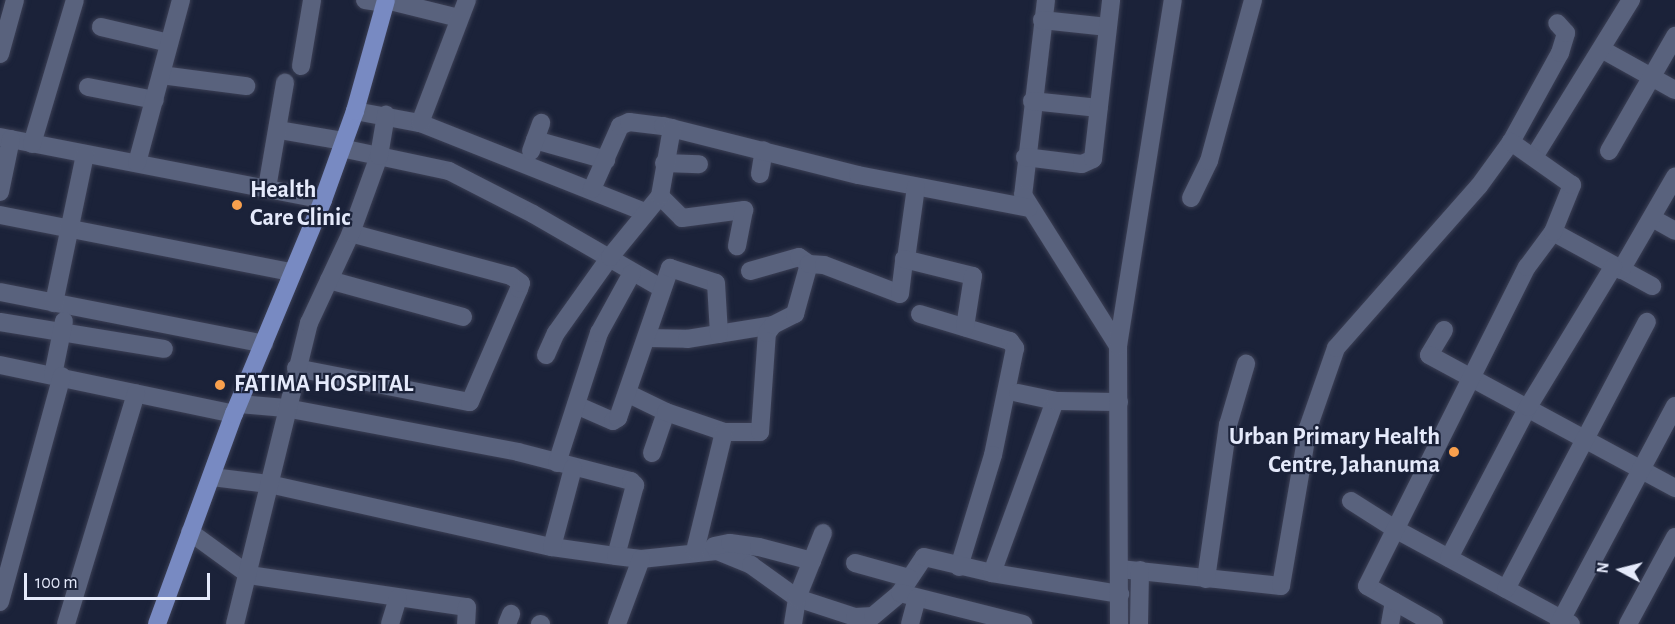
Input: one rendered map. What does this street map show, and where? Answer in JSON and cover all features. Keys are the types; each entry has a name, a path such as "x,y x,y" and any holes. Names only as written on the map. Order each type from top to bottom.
{"main road":[{"path":"157,624 236,409 264,344 290,272 323,200 355,111 386,1"}],"street":[{"path":"0,54 15,0"},
{"path":"33,144 75,0"},
{"path":"138,163 181,0"},
{"path":"301,66 312,0"},
{"path":"365,0 386,1 459,18"},
{"path":"420,123 467,0"},
{"path":"1046,0 1022,183 1029,208 1118,346"},
{"path":"1025,157 1090,163 1099,108 1111,0"},
{"path":"1119,624 1118,346 1173,0"},
{"path":"1191,198 1209,161 1253,0"},
{"path":"1534,157 1603,50 1631,0"},
{"path":"1042,20 1108,27"},
{"path":"1120,568 1276,588 1283,583 1308,428 1336,348 1473,194 1511,142 1560,53 1566,33 1557,23"},
{"path":"101,27 170,43"},
{"path":"1609,151 1675,36"},
{"path":"1603,50 1675,90"},
{"path":"161,75 246,86"},
{"path":"267,188 279,130 285,83"},
{"path":"88,87 155,100"},
{"path":"1032,100 1099,108"},
{"path":"355,111 420,123 592,189 645,212"},
{"path":"228,624 249,575 286,408 309,323 351,233 379,156 386,115"},
{"path":"592,189 622,124 672,128 916,187 1029,208"},
{"path":"546,355 556,333 610,257 660,196 672,128"},
{"path":"279,130 343,144 379,156 449,171 610,257 632,273 661,288"},
{"path":"527,164 538,132 606,160"},
{"path":"0,192 6,138 323,200"},
{"path":"1434,624 1367,586 1527,267 1552,232 1572,185 1511,142"},
{"path":"760,174 764,150"},
{"path":"0,602 57,376 61,333 60,306 85,154"},
{"path":"664,163 699,164"},
{"path":"1449,558 1528,407 1617,268 1652,218 1675,177"},
{"path":"750,271 799,257 810,264 824,265 900,294 916,187"},
{"path":"660,196 682,218 744,210 737,246"},
{"path":"0,215 290,272"},
{"path":"1652,218 1675,231"},
{"path":"1552,232 1652,286"},
{"path":"296,368 470,402 521,283 511,276 351,233"},
{"path":"906,259 975,277 965,327"},
{"path":"648,338 665,340 773,325 795,314 810,264"},
{"path":"576,405 616,421 629,394 648,338 661,288 673,267 716,283 719,334"},
{"path":"552,547 576,405 599,333 632,273"},
{"path":"329,280 463,317"},
{"path":"0,292 60,306 264,344"},
{"path":"920,314 1010,341 1015,348 993,456 959,567"},
{"path":"0,322 164,349"},
{"path":"1506,589 1587,440 1647,322"},
{"path":"629,394 666,412 724,432 760,432 766,337 773,325"},
{"path":"1444,330 1429,354 1471,380 1528,407 1675,488"},
{"path":"1206,579 1228,425 1246,364"},
{"path":"0,365 136,393 236,409 286,408 518,452 634,482 616,556"},
{"path":"66,624 136,393"},
{"path":"1018,393 1055,401 1119,402"},
{"path":"992,573 1055,401"},
{"path":"1351,501 1395,530 1564,622 1675,406"},
{"path":"652,453 666,412"},
{"path":"701,551 724,432"},
{"path":"212,477 269,484 552,547 641,559 717,551 751,565 797,598 865,617 873,616 909,589"},
{"path":"190,532 249,575 467,607 466,624"},
{"path":"793,624 797,598 823,533"},
{"path":"1628,624 1675,537"},
{"path":"701,551 729,543 812,561"},
{"path":"910,624 909,589 924,557 959,567 1120,594"},
{"path":"617,624 641,559"},
{"path":"855,563 909,589 1023,624"},
{"path":"1139,624 1140,570"},
{"path":"390,624 398,598"},
{"path":"1390,624 1394,601"}],"place":[{"name":"Health Care Clinic","path":"237,205"},
{"name":"FATIMA HOSPITAL","path":"220,385"},
{"name":"Urban Primary Health Centre, Jahanuma","path":"1454,452"}]}
